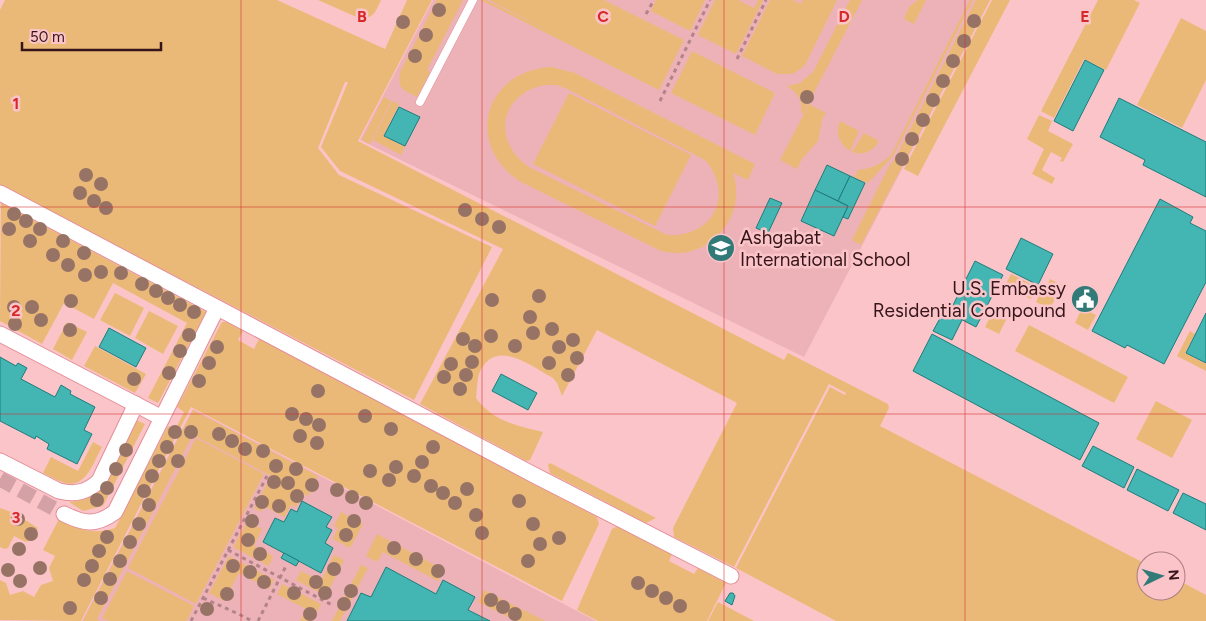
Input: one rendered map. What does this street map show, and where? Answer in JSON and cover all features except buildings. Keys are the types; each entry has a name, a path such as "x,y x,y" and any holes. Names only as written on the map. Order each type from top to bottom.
{"street":[{"path":"0,193 534,475 731,576"},
{"path":"64,514 77,520 88,522 104,520 115,512 217,308"},
{"path":"0,334 162,418"},
{"path":"0,461 59,491 70,494 81,493 91,488 99,480 136,404"}],"lane":[{"path":"420,102 473,0"}],"path":[{"path":"646,14 654,0"},
{"path":"660,101 710,0"},
{"path":"737,60 766,0"},
{"path":"191,621 267,476"},
{"path":"228,550 334,606"},
{"path":"258,621 287,564"},
{"path":"203,598 221,607 228,608 252,621"}],"shaded area":[{"path":"5,0 277,0 385,49 407,0 432,0 358,141 784,360 788,353 888,404 889,408 880,426 1136,559 1136,601 1186,601 1186,584 1206,595 1206,621 836,621 736,568 830,387 845,395 846,393 829,384 734,567 674,537 673,528 737,403 597,330 562,396 553,378 524,361 513,357 503,355 494,357 486,363 479,374 476,398 483,406 506,421 543,432 530,460 526,461 420,404 503,249 340,171 321,147 348,82 345,82 318,148 339,175 492,247 414,400 0,185 0,10"},
{"path":"318,0 381,0 372,15 361,19"},
{"name":"Ashgabat International School","path":"433,0 990,0 804,357 360,140"},
{"path":"437,0 463,0 427,70 430,72 417,97 408,93 400,86 400,72"},
{"path":"481,0 486,0 552,33 489,0 604,0 684,40 659,90"},
{"path":"656,0 705,0 690,31 651,11"},
{"path":"715,0 738,0 754,8 758,0 763,0 736,54 698,35"},
{"path":"770,0 793,0 801,4 803,0 837,0 805,65 792,74 777,74 742,56"},
{"path":"850,0 862,0 803,114 799,97 787,86 800,83 813,72"},
{"path":"918,0 926,0 914,24 904,19 909,7"},
{"path":"970,0 973,0 893,156 868,183 854,177 858,170 876,165 891,155"},
{"path":"976,0 990,0 861,245 852,240"},
{"path":"992,0 1010,0 918,176 904,169"},
{"path":"1098,0 1134,0 1140,3 1106,70 1084,59 1054,118 1041,111"},
{"path":"1181,18 1206,31 1206,80 1182,128 1137,105"},
{"path":"692,51 775,93 755,135 671,93"},
{"path":"551,67 575,73 755,164 748,180 733,173 736,199 728,222 721,232 700,248 688,252 674,253 661,251 521,182 503,167 492,149 488,131 489,112 497,96 510,82 528,72","holes":["545,85 557,85 705,160 714,173 718,187 718,200 714,212 707,222 697,229 683,234 667,235 529,167 517,156 509,144 505,132 506,119 510,108 518,98 530,90"]},
{"path":"569,93 691,155 655,226 533,164"},
{"path":"384,97 391,101 370,144 362,140"},
{"path":"392,101 399,104 383,136 405,147 401,155 373,140"},
{"path":"809,104 826,113 822,120 818,141 802,159 797,169 780,160"},
{"path":"1039,115 1052,121 1048,131 1073,144 1063,162 1060,161 1062,158 1051,152 1042,170 1055,178 1052,184 1032,174 1044,149 1027,139"},
{"path":"840,121 859,131 850,151 839,138"},
{"path":"864,133 879,141 877,145 864,153 852,152"},
{"path":"1,203 206,312 158,403 148,398 187,323 113,283 94,319 64,303 42,344 0,321"},
{"path":"1011,274 1037,287 1031,299 1005,286"},
{"path":"1050,279 1062,285 1050,309 1036,302 1042,289 1045,290"},
{"path":"115,293 144,308 130,336 100,320"},
{"path":"995,307 1009,314 999,334 985,327"},
{"path":"1082,308 1096,315 1088,330 1075,323"},
{"path":"149,311 178,326 163,354 135,338"},
{"path":"67,322 87,332 72,360 53,349"},
{"path":"222,322 227,322 243,331 238,340 254,349 259,339 597,517 599,524 562,601 191,407 81,621 0,620 0,580 6,583 10,595 23,591 34,597 41,585 53,581 49,568 55,556 43,550 59,519 79,529 100,531 115,528 168,426 175,430 184,412 177,407"},
{"path":"1029,325 1128,377 1114,403 1015,351"},
{"path":"1190,331 1195,334 1185,353 1206,364 1206,371 1177,356"},
{"path":"95,346 146,374 135,393 84,366"},
{"path":"1156,401 1192,420 1172,458 1136,439"},
{"path":"193,409 596,621 82,621"},
{"path":"193,410 318,476 308,496 303,494 296,507 291,505 284,517 264,506 261,512 254,508 271,476 193,435 97,619 100,621 83,621"},
{"path":"136,420 145,424 103,506 83,511 69,502 82,500 93,495"},
{"path":"196,438 264,474 196,604 128,568"},
{"path":"93,442 102,447 92,466 79,482 65,483 43,473 51,457 78,471"},
{"path":"550,463 656,518 646,523 550,473 548,465"},
{"path":"0,508 14,513 38,528 32,540 26,542 14,536 8,548 0,547"},
{"path":"341,512 363,524 350,548 333,539 338,528 334,526"},
{"path":"251,515 257,518 254,525 262,529 254,546 273,556 269,566 233,547"},
{"path":"620,527 672,554 669,561 694,574 698,568 726,583 707,621 598,621 577,610 612,529"},
{"path":"377,534 444,570 438,581 383,552 377,562 366,556"},
{"path":"334,555 344,560 326,596 296,580 301,571 321,581"},
{"path":"229,556 274,580 269,589 239,573 224,601 209,593"},
{"path":"361,565 368,568 340,621 332,621"},
{"path":"127,571 194,606 187,621 109,621 102,618"},
{"path":"282,584 321,604 312,621 300,621 306,609 277,594"},
{"path":"484,590 545,621 516,621 478,602"},
{"path":"718,602 754,621 708,621"}],"tunnel":[{"path":"0,479 64,514"}],"place":[{"name":"Ashgabat International School","path":"721,248"},
{"name":"U.S. Embassy Residential Compound","path":"1085,299"}]}
